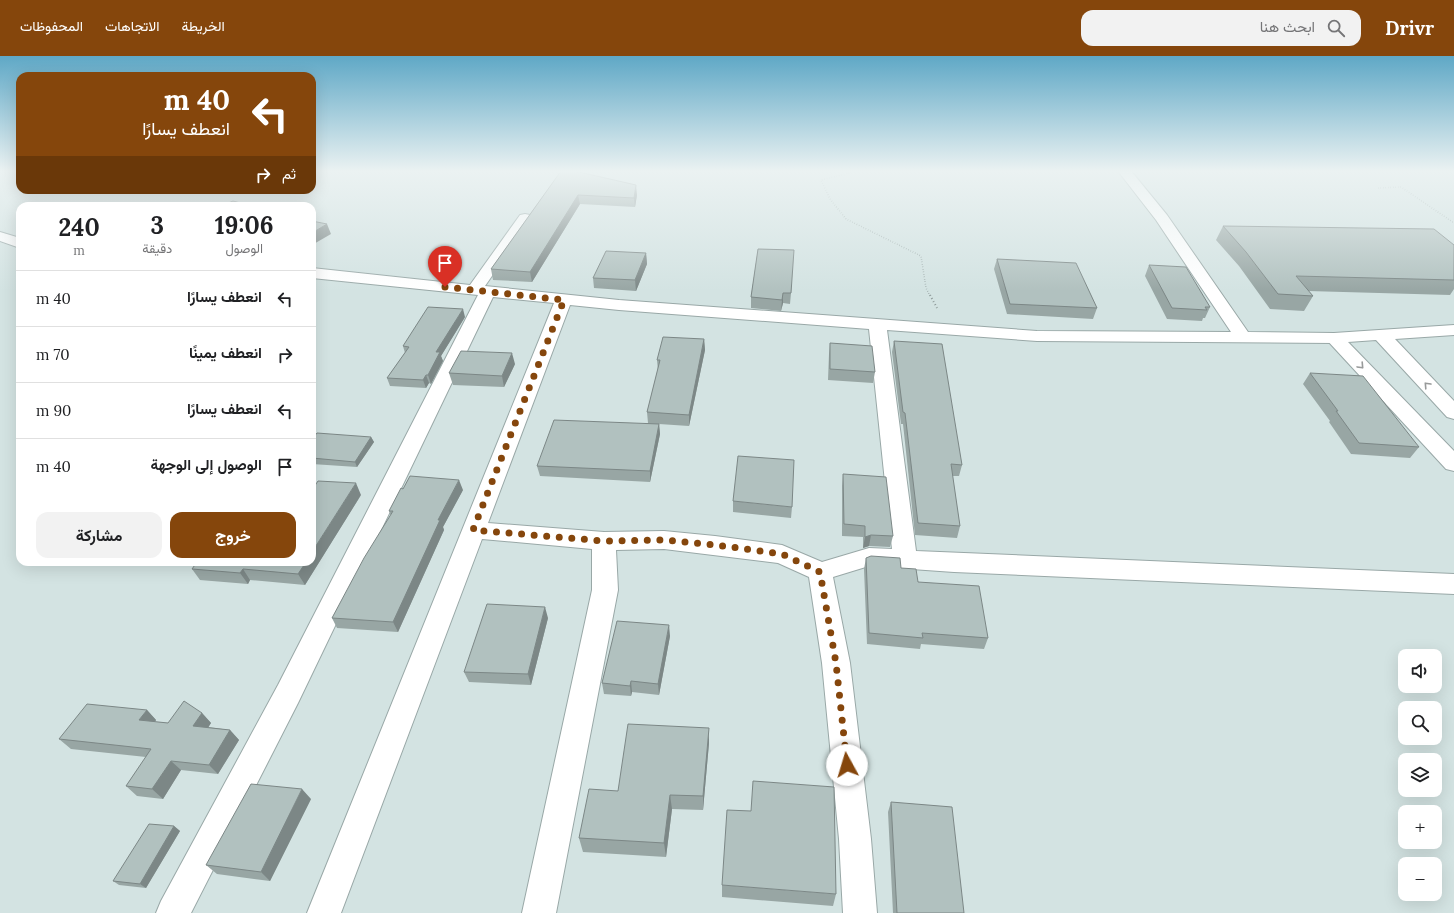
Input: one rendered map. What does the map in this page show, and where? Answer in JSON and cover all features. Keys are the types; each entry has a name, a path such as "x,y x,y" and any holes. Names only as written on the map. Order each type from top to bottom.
{"street":[{"path":"1156,211 1243,337"},
{"path":"173,913 288,694 481,290 525,218"},
{"path":"0,236 16,242"},
{"path":"316,272 564,300 1038,336 1334,338 1454,330"},
{"path":"324,913 564,300"},
{"path":"877,324 905,559"},
{"path":"1380,334 1454,413"},
{"path":"1334,338 1454,464"},
{"path":"473,530 604,541 664,540 782,554 820,572 869,557 962,563 1454,584"},
{"path":"539,913 605,590 604,541"},
{"path":"820,572 836,663 855,839 860,913"}],"path":[{"path":"840,211 846,219 921,256 926,288 948,330"},
{"path":"1436,211 1454,223"}],"building":[{"path":"532,211 568,211 530,272 491,269"},
{"path":"316,222 327,224 316,231"},
{"path":"1223,226 1434,229 1454,245 1454,280 1296,276 1313,296 1278,294 1246,252"},
{"path":"758,249 794,250 791,293 783,293 782,300 751,297"},
{"path":"606,251 646,253 635,280 593,278"},
{"path":"997,259 1076,263 1097,308 1010,304"},
{"path":"1149,265 1186,267 1210,307 1205,307 1207,310 1172,308"},
{"path":"428,307 463,309 436,352 440,352 428,375 426,375 423,380 387,378 409,347 403,346"},
{"path":"663,337 704,339 689,415 647,412 660,360 657,360"},
{"path":"894,341 942,344 962,465 951,464 960,526 918,523 905,413 903,412"},
{"path":"830,343 872,346 875,372 830,369"},
{"path":"461,351 512,353 502,376 449,373"},
{"path":"1310,373 1363,376 1419,447 1359,443"},
{"path":"554,420 659,424 650,471 537,466"},
{"path":"317,433 371,437 355,462 316,458"},
{"path":"738,456 794,460 792,507 733,501"},
{"path":"843,474 886,477 893,536 871,535 865,537 865,526 844,524"},
{"path":"410,476 459,480 438,520 440,520 393,622 332,618 364,558 393,511 389,511 401,488 403,489"},
{"path":"318,481 356,483 316,546 316,484"},
{"path":"871,556 900,558 901,568 916,569 918,582 979,586 988,638 922,633 923,638 869,633 866,558"},
{"path":"194,566 303,566 298,574 243,569 240,573 192,569"},
{"path":"487,604 545,607 528,674 464,672"},
{"path":"617,621 669,625 658,684 631,681 630,686 602,683"},
{"path":"184,701 202,713 193,726 230,730 209,765 171,761 152,789 126,786 151,749 59,739 87,704 147,710 139,720 168,723"},
{"path":"628,724 709,728 703,796 670,795 664,843 579,838 589,789 618,791"},
{"path":"753,781 834,787 836,894 722,885 727,810 751,811"},
{"path":"251,784 302,789 261,872 206,865"},
{"path":"891,802 952,807 964,913 897,913"},
{"path":"149,824 174,826 140,884 113,881"}],"route":[{"path":"445,287 564,300 473,530 604,541 625,542 664,540 716,545 782,554 820,572 836,663 847,765"}]}
